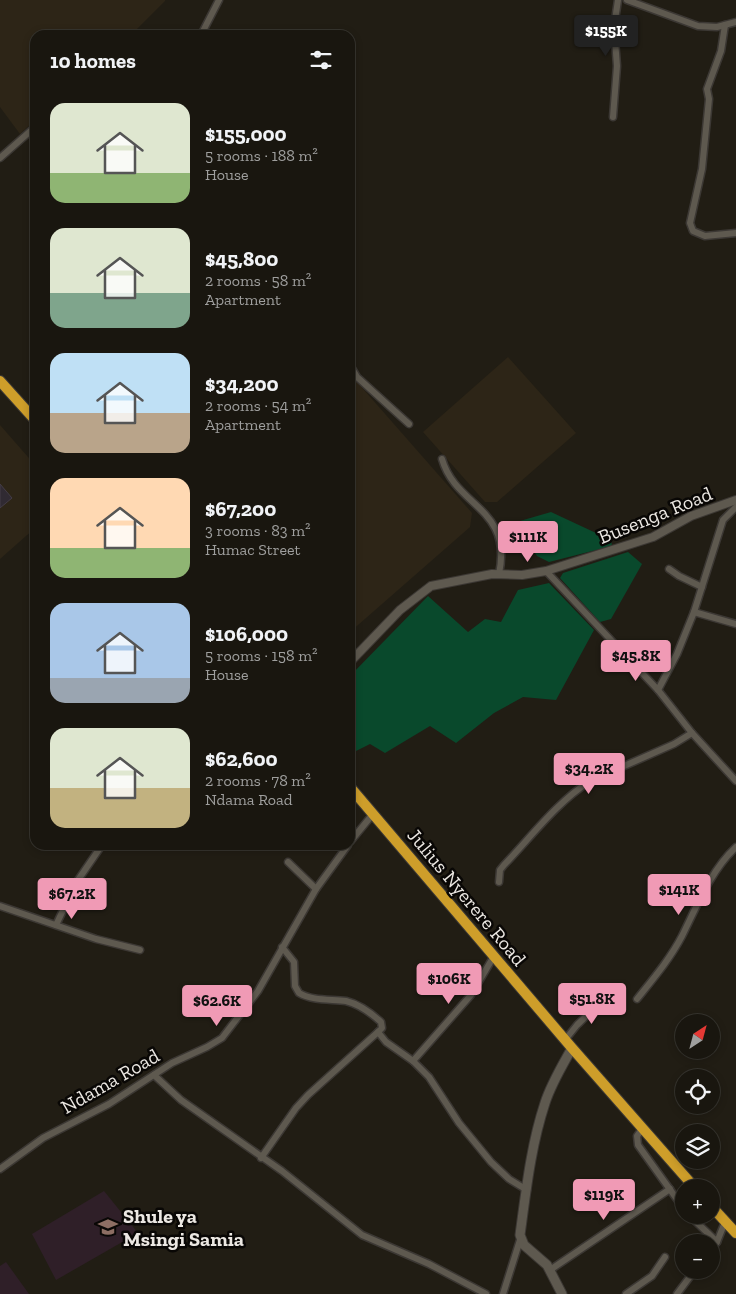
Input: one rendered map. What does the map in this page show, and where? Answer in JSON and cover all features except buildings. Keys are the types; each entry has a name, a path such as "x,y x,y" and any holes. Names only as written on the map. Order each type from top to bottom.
{"highway":[{"path":"0,381 30,414"},
{"name":"Julius Nyerere Road","path":"355,793 687,1179"},
{"path":"720,1216 736,1233"}],"main road":[{"path":"562,1294 550,1270 541,1258 524,1246 520,1240 527,1190 545,1103 569,1044"}],"street":[{"path":"204,30 219,0"},
{"path":"613,117 618,66 614,27 618,0"},
{"path":"627,0 656,9 698,26 717,27 736,22"},
{"path":"725,25 719,59 707,89 709,99 702,169 690,223 693,231 705,236 736,233"},
{"path":"0,158 30,131"},
{"path":"355,374 409,424"},
{"path":"442,459 447,473 498,532 503,556 499,574"},
{"name":"Busenga Road","path":"355,657 400,610 431,586 499,574 522,575 546,571 653,537 692,516 736,500"},
{"path":"658,690 677,654 694,612 723,520 736,507"},
{"path":"669,569 702,587"},
{"path":"546,571 658,690 692,733 736,782"},
{"path":"694,612 736,624"},
{"path":"499,882 500,870 504,865 543,822 578,789 590,781 674,744 692,733"},
{"name":"Ndama Road","path":"355,836 373,814"},
{"path":"638,999 672,952 695,908 723,862 736,847"},
{"path":"56,926 76,883 99,850"},
{"name":"Ndama Road","path":"0,1169 43,1138 109,1104 172,1064 208,1047 222,1038 258,991 316,889 345,850"},
{"path":"288,862 316,889"},
{"path":"0,906 96,939 140,950"},
{"path":"261,1158 296,1108 308,1095 382,1028 381,1022 360,1006 299,993 295,986 294,962 282,947"},
{"path":"413,1061 471,995 494,956"},
{"path":"569,1044 577,1026 605,998"},
{"path":"378,1032 386,1042 413,1061 429,1078 459,1123 491,1162 509,1179 527,1190"},
{"path":"154,1075 181,1100 282,1171 362,1235 429,1264 486,1294"},
{"path":"642,1129 637,1136 638,1145 675,1196"},
{"path":"550,1270 670,1189"},
{"path":"720,1235 726,1222"},
{"path":"698,1224 709,1234"},
{"path":"503,1294 520,1240"},
{"path":"626,1294 652,1276 665,1257"},
{"path":"677,1294 688,1279"}],"shaded area":[{"path":"0,0 165,0 136,30 30,30 30,125 20,134 0,107"},
{"path":"508,357 576,433 497,502 485,502 423,432"},
{"path":"355,380 472,513 470,527 355,628"},
{"path":"0,425 30,459 30,532 0,559"},
{"path":"104,1191 138,1233 56,1280 32,1234"},
{"path":"6,1262 29,1294 0,1294 0,1266"}],"green space":[{"path":"551,512 611,540 612,546 549,562 537,556 513,523"},
{"path":"628,552 642,564 611,619 600,622 560,578 563,573"},
{"path":"549,583 594,630 556,700 523,697 494,713 456,743 430,726 385,753 370,744 355,752 355,671 428,596 468,632 485,619 501,622 518,590"}],"place":[{"name":"Shule ya Msingi Samia","path":"108,1227"}]}
